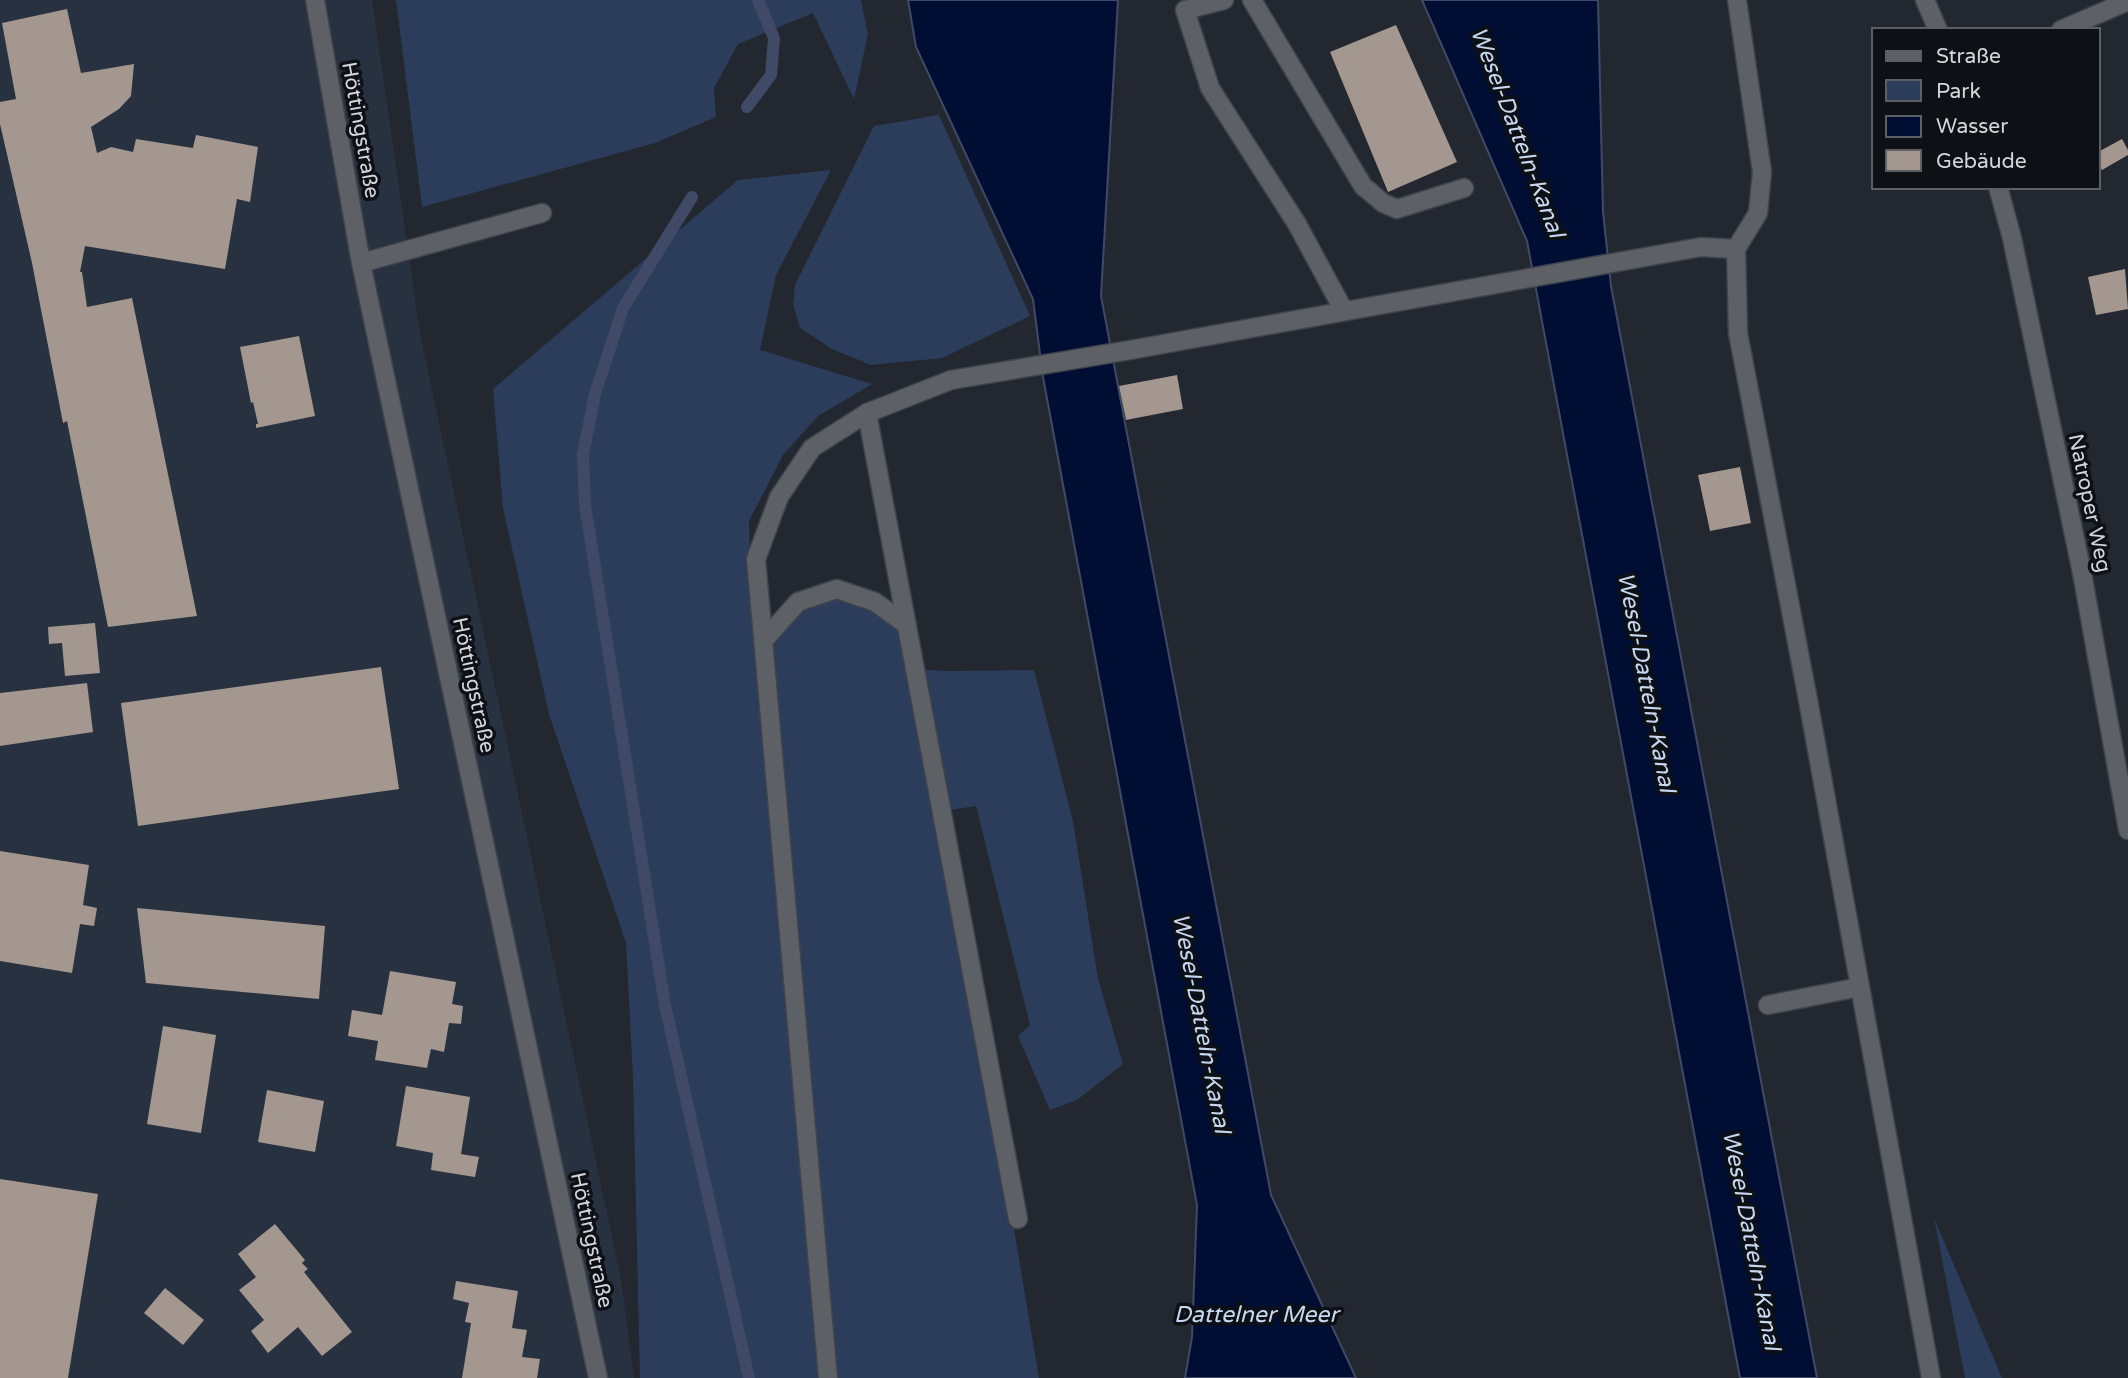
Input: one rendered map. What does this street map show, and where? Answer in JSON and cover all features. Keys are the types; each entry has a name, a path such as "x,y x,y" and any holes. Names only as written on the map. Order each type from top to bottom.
{"street":[{"name":"Höttingstraße","path":"314,0 361,263 598,1378"},
{"path":"1224,0 1185,10 1210,88 1297,224 1344,311"},
{"path":"1252,0 1363,186 1383,203 1397,209 1464,188"},
{"path":"1737,0 1762,172 1758,213 1736,248 1738,333 1931,1378"},
{"path":"1925,0 1937,28"},
{"path":"2066,28 2128,1"},
{"name":"Natroper Weg","path":"1999,189 2012,238 2079,560 2128,830"},
{"path":"361,263 542,213"},
{"path":"828,1378 756,559 779,498 812,448 867,413 951,380 1701,247 1736,248"},
{"path":"867,413 1018,1219"},
{"path":"764,640 798,602 837,589 875,603 907,625"},
{"path":"1768,1005 1860,987"}],"shaded area":[{"path":"0,0 372,0 420,333 621,1279 634,1378 0,1378"}],"green space":[{"path":"396,0 861,0 868,34 854,99 813,13 738,44 714,88 716,117 655,143 422,207"},
{"path":"939,115 1030,316 942,358 871,365 832,349 800,328 793,304 795,285 874,126"},
{"path":"831,170 776,275 760,350 872,384 818,416 783,455 749,521 750,558 822,1378 640,1378 633,1077 626,943 549,714 503,508 493,389 738,180"},
{"path":"839,595 872,608 902,627 911,669 1034,670 1073,821 1098,979 1123,1064 1077,1100 1050,1110 1018,1036 1030,1025 976,806 936,812 994,1110 1039,1378 835,1378 771,642 800,606"},
{"path":"1934,1218 2002,1378 1965,1378"}],"water":[{"path":"908,0 1118,0 1101,296 1271,1195 1356,1378 1185,1378 1192,1337 1197,1205 1043,377 1033,299 916,47"},
{"name":"Wesel-Datteln-Kanal","path":"1422,0 1598,0 1603,212 1611,286 1817,1378 1740,1378 1527,241"}],"building":[{"path":"67,9 81,73 134,64 131,96 119,109 91,127 97,153 111,147 133,152 136,139 193,148 196,135 258,147 250,202 237,199 225,269 85,246 80,272 87,307 132,298 197,616 108,627 67,421 63,423 32,263 0,124 0,102 16,99 2,23"},
{"path":"1396,25 1457,162 1388,192 1330,52"},
{"path":"2122,139 2128,155 2102,170 2100,151"},
{"path":"2125,269 2128,309 2096,315 2088,277"},
{"path":"299,336 315,416 256,428 258,424 240,347"},
{"path":"1177,375 1183,409 1126,420 1119,386"},
{"path":"1740,467 1751,523 1710,531 1698,475"},
{"path":"95,623 100,673 65,676 62,643 49,644 48,627"},
{"path":"381,667 399,789 138,826 121,703"},
{"path":"87,683 93,732 0,746 0,693"},
{"path":"0,851 89,865 83,905 97,908 94,926 80,924 72,973 0,961"},
{"path":"137,908 325,926 319,999 146,983"},
{"path":"390,971 456,982 452,1004 463,1006 461,1024 449,1023 444,1052 431,1049 427,1068 375,1060 378,1041 348,1036 352,1010 382,1015"},
{"path":"163,1026 216,1035 201,1133 147,1124"},
{"path":"406,1086 470,1097 461,1154 479,1157 475,1177 431,1170 433,1153 396,1146"},
{"path":"267,1090 324,1101 315,1152 258,1142"},
{"path":"0,1179 98,1194 68,1378 0,1378"},
{"path":"275,1224 305,1260 302,1263 308,1269 304,1272 352,1332 322,1356 298,1327 268,1353 251,1331 264,1320 239,1290 256,1277 238,1254"},
{"path":"456,1281 518,1291 512,1328 527,1330 522,1357 540,1359 537,1378 462,1378 471,1323 465,1322 469,1303 453,1299"},
{"path":"165,1288 204,1320 183,1345 144,1313"}],"waterway":[{"path":"747,107 771,75 774,38 758,0"},
{"path":"692,197 623,308 595,394 583,455 585,505 665,1005 749,1378"}],"water label":[{"name":"Dattelner Meer","path":"1256,1314"}]}
